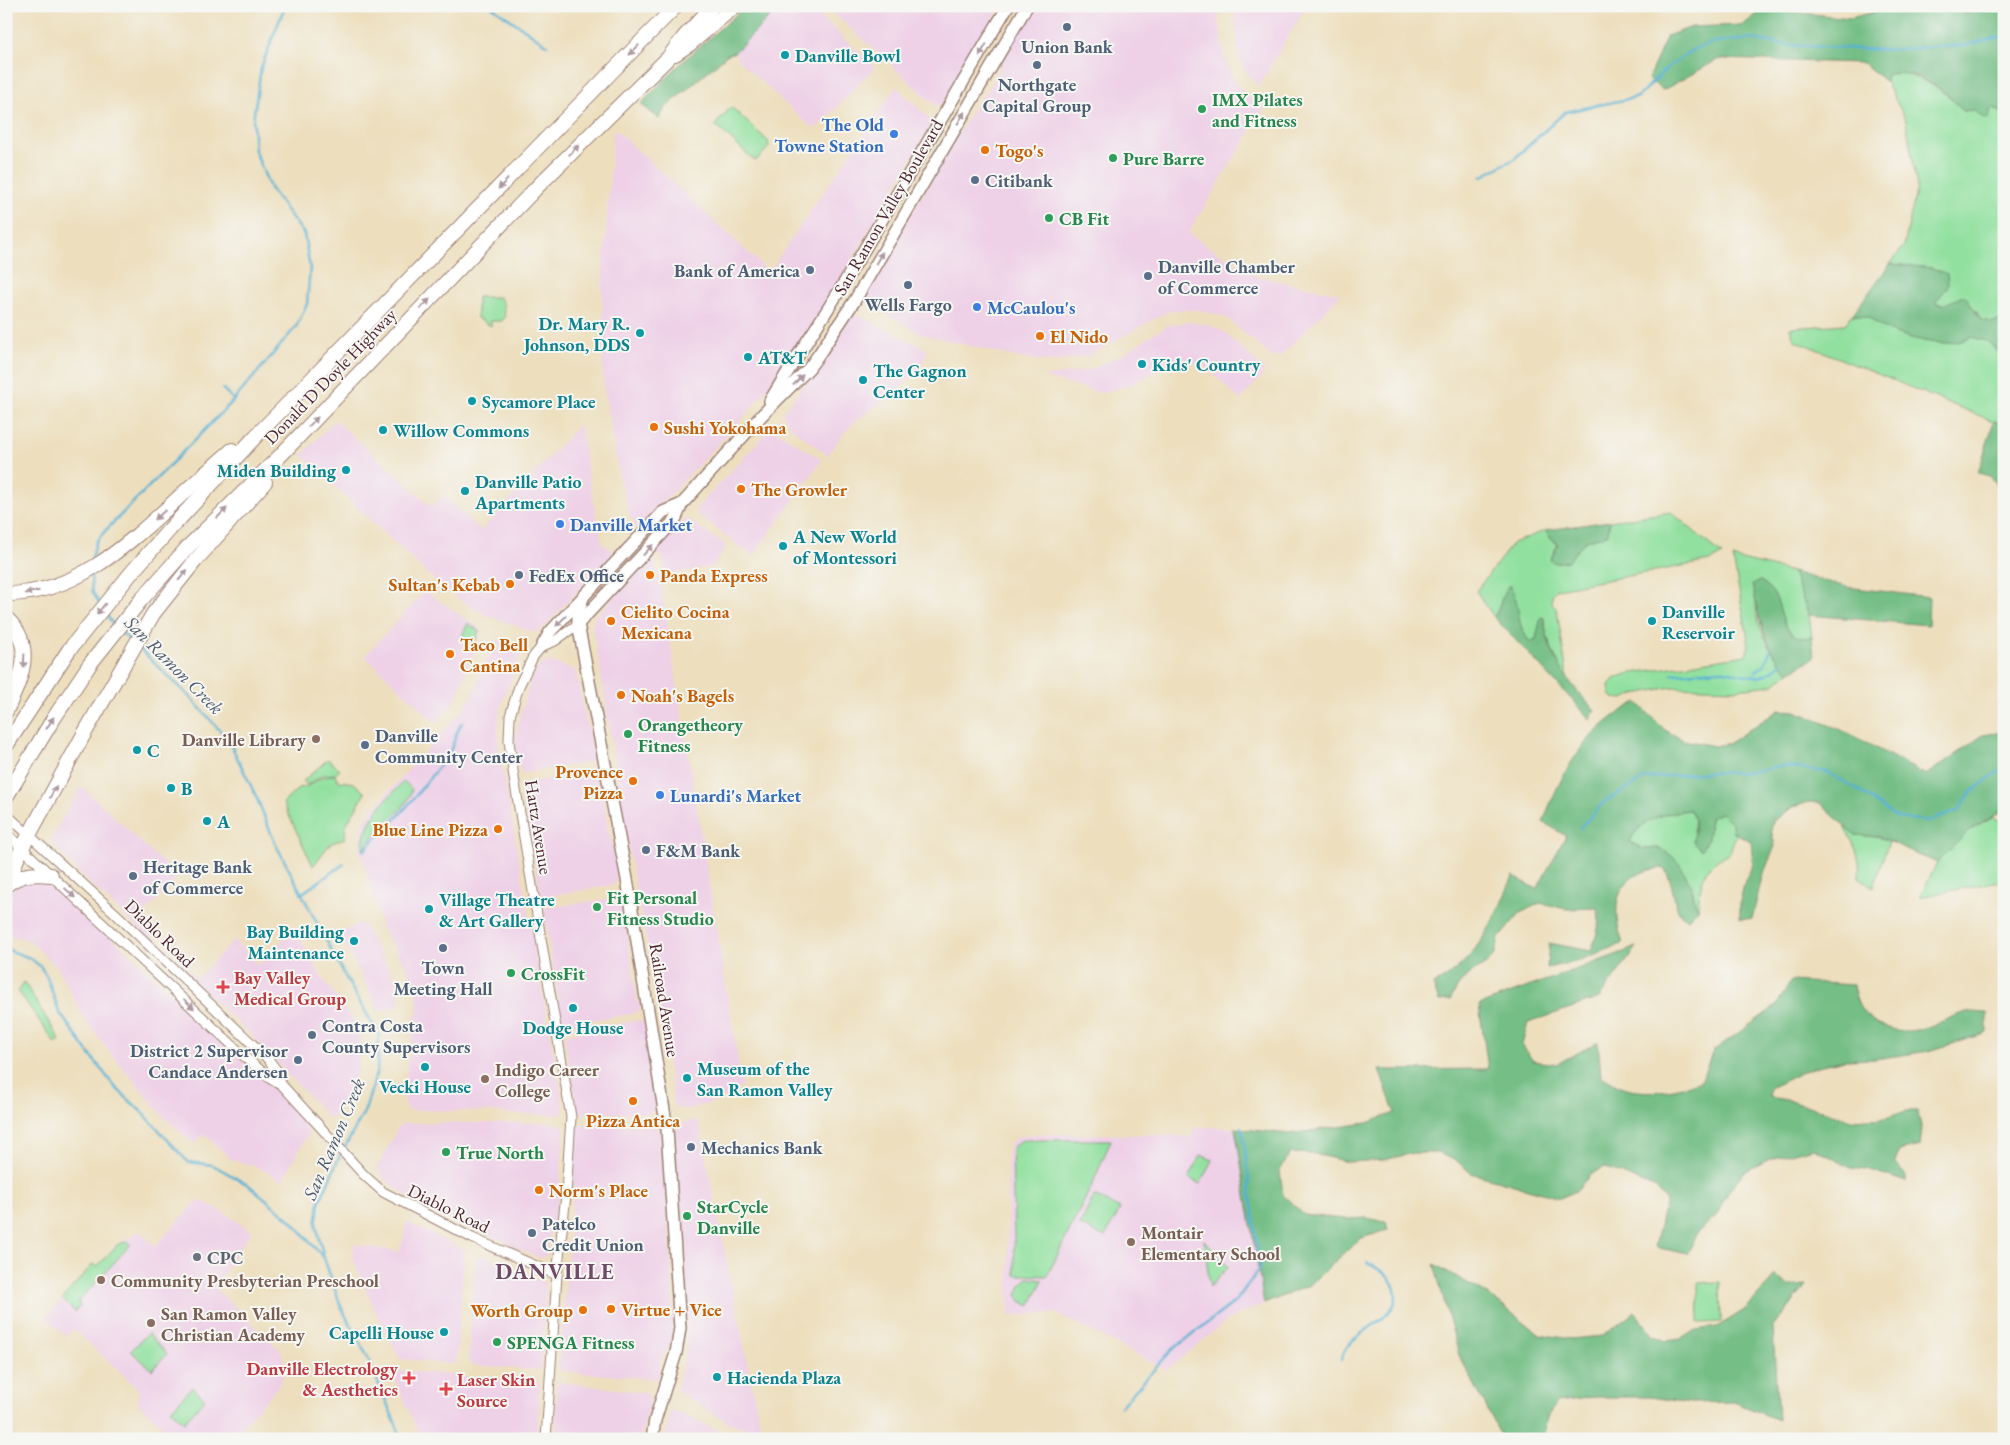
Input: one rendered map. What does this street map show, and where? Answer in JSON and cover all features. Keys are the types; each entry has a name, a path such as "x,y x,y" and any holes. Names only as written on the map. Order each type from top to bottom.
{"highway":[{"path":"687,40 713,6"},
{"path":"687,40 735,6"},
{"name":"Donald D Doyle Highway","path":"6,746 69,650 132,572 256,436 673,9"},
{"name":"Donald D Doyle Highway","path":"6,797 52,721 90,664 141,600 188,547 279,457 540,184 687,40"},
{"path":"6,594 26,594 57,586 92,569 115,552 232,450 256,436"},
{"path":"6,884 22,848 116,675 154,614 194,561 264,484 279,457"},
{"path":"6,618 21,637 25,659 20,682 6,711"},
{"path":"6,884 17,876 36,873 51,875"}],"main road":[{"name":"San Ramon Valley Boulevard","path":"763,414 794,360 840,291 1008,6"},
{"name":"San Ramon Valley Boulevard","path":"578,624 675,520 682,504 763,414 809,368 855,300 1027,6"},
{"name":"San Ramon Valley Boulevard","path":"542,646 550,632 663,512 682,504"},
{"name":"Railroad Avenue","path":"583,598 578,612 578,624 627,879 667,1129 680,1328 676,1353 655,1420 652,1439"}],"street":[{"name":"San Ramon Valley Boulevard","path":"542,646 555,641 578,624"},
{"name":"Hartz Avenue","path":"542,646 533,657 517,689 510,716 509,741 571,1117 566,1195 556,1275 546,1439"},
{"name":"Diablo Road","path":"6,814 30,834 268,1059 277,1071 281,1084"},
{"name":"Diablo Road","path":"6,833 247,1059 272,1080 281,1084 383,1192 395,1200 472,1238 556,1275"}],"shaded area":[{"path":"781,6 801,6 813,10 875,67 817,128 809,125 738,60 735,52"},
{"path":"826,6 1001,6 943,103 936,106"},
{"path":"1034,6 1217,6 1225,62 1234,81 1247,96 1265,108 1188,233 1254,276 1341,294 1280,357 1272,357 1227,318 1201,310 1178,310 1165,313 1088,356 1055,362 1020,358 921,334 866,302 867,289 979,99 987,92 999,71 1002,60"},
{"path":"1234,6 1306,6 1259,86 1243,68 1238,53"},
{"path":"896,87 928,117 931,126 810,331 784,368 742,419 638,529 629,514 619,475 603,383 602,285 613,133 616,130 769,272"},
{"path":"858,315 927,350 923,363 916,372 897,391 858,419 842,435 828,455 794,430 785,419 783,412 827,355 850,318"},
{"path":"1187,322 1209,325 1224,332 1264,369 1262,377 1240,400 1201,362 1157,371 1129,385 1101,393 1043,377 1090,370 1123,354 1170,325"},
{"path":"335,420 432,507 443,496 481,531 580,424 602,543 614,553 540,631 534,632 486,615 466,604 435,581 302,455"},
{"path":"770,429 774,429 822,460 753,556 699,516 696,509"},
{"path":"687,519 727,546 714,566 665,575 662,556 656,552 683,520"},
{"path":"651,557 655,561 663,598 742,1086 719,1101 689,1109 676,1108 672,1101 673,1095 652,968 633,876 599,660 592,628 593,619"},
{"path":"425,591 482,630 455,700 436,723 365,656"},
{"path":"499,638 518,647 521,653 501,705 498,726 499,749 564,1111 561,1115 407,1110 404,1100 407,1066 418,1005 415,987 403,961 383,930 361,858 359,842 364,821 370,812 464,709 474,693 493,643"},
{"path":"550,661 576,671 592,748 596,756 592,762 523,773 520,771 515,741 518,723 531,679 538,667"},
{"path":"594,770 601,776 600,784 618,880 612,885 541,897 522,787 526,783"},
{"path":"81,786 178,877 137,922 197,979 234,940 259,965 293,929 297,933 321,976 352,1019 360,1038 360,1053 355,1084 331,1120 249,1033 79,873 50,840"},
{"path":"37,880 48,885 115,940 274,1090 306,1126 309,1132 282,1181 258,1167 232,1160 204,1134 194,1144 165,1118 107,1049 81,1013 58,968 30,941 24,938 6,936 6,898 12,887 19,882"},
{"path":"615,898 621,900 623,905 637,1001 641,1005 641,1009 637,1013 562,1025 544,911 546,908"},
{"path":"362,923 393,976 398,989 400,1006 379,1010 342,938 343,931"},
{"path":"638,1020 644,1023 657,1100 656,1109 649,1113 585,1113 578,1115 574,1110 576,1107 564,1035"},
{"path":"698,1120 761,1428 748,1429 729,1423 680,1393 677,1389 686,1353 687,1323 676,1130 684,1123"},
{"path":"403,1123 548,1123 565,1126 558,1206 551,1228 546,1256 539,1258 409,1198 384,1179 377,1168 399,1126"},
{"path":"580,1124 655,1127 661,1132 667,1185 674,1326 670,1346 662,1357 659,1367 660,1375 657,1379 559,1371 576,1128"},
{"name":"Montair Elementary School","path":"1195,1127 1235,1128 1264,1304 1230,1318 1167,1370 1056,1313 1009,1316 1007,1161 1009,1146 1015,1138 1031,1134 1166,1135 1191,1137"},
{"name":"San Ramon Valley Christian Academy","path":"200,1201 217,1208 252,1232 236,1252 215,1288 281,1351 284,1362 284,1374 279,1385 231,1439 177,1439 139,1404 137,1387 73,1329 66,1336 46,1318 93,1264 97,1267 117,1245 140,1231 155,1246 195,1203"},
{"path":"407,1222 465,1250 456,1361 452,1364 400,1359 374,1309 353,1259 353,1244 400,1252"},
{"path":"481,1255 546,1283 541,1368 539,1370 472,1365 468,1362 475,1259"},
{"path":"393,1367 400,1371 451,1374 455,1377 538,1382 540,1385 537,1439 421,1439 391,1370"},
{"path":"560,1382 647,1393 651,1401 640,1439 558,1439 556,1433 556,1387"},
{"path":"672,1410 731,1436 760,1439 665,1439 669,1415"}],"green space":[{"path":"746,6 781,6 735,52 728,54 665,108 659,119 641,104 683,61"},
{"path":"1906,6 1967,13 2004,6 2004,114 1992,107 1988,119 1980,116 1974,110 1962,111 1948,95 1929,82 1908,74 1897,73 1887,75 1886,82 1863,63 1719,59 1663,90 1648,79 1667,36 1692,27 1743,25 1764,9 1850,18 1891,8 1905,9"},
{"path":"1920,6 1996,6 1958,12"},
{"path":"1896,72 1915,77 1933,85 1963,111 1974,110 1980,116 1992,107 2004,114 2004,320 1992,323 1981,320 1976,310 1934,303 1940,295 1932,268 1890,264 1904,246 1917,187 1906,120 1886,82 1887,75"},
{"path":"731,107 768,141 769,147 757,160 754,160 715,125"},
{"path":"1890,264 1932,268 1947,274 1948,286 1935,303 1943,305 1963,296 1967,298 1981,320 1992,322 2004,320 2004,357 1987,341 1971,337 1951,343 1928,342 1893,332 1868,318 1852,315"},
{"path":"477,297 499,297 503,303 505,318 501,321 491,321 491,326 477,318"},
{"path":"1852,315 1868,318 1893,332 1928,342 1952,343 1971,337 1987,341 2004,357 2004,424 1794,340 1790,328 1845,324"},
{"path":"1994,421 2004,424 2004,493 1990,476 1978,473"},
{"path":"1671,512 1722,555 1710,561 1557,589 1553,593 1551,601 1557,610 1568,682 1550,643 1544,618 1541,618 1536,639 1530,642 1519,623 1510,585 1504,593 1494,617 1476,591 1513,543 1547,530 1549,538 1558,544 1550,560 1568,561 1584,542 1607,534 1610,521"},
{"path":"1610,521 1608,534 1584,542 1568,561 1555,563 1550,560 1558,544 1549,538 1547,530"},
{"path":"1733,558 1792,572 1809,615 1812,637 1800,639 1792,633 1782,619 1773,596 1761,581 1756,605 1759,623 1766,641 1789,672 1774,684 1763,686 1737,689 1672,687 1635,694 1623,699 1613,698 1610,694 1609,685 1614,679 1627,674 1746,655 1749,645"},
{"path":"1792,572 1846,587 1929,597 1928,625 1809,615"},
{"path":"1761,581 1775,596 1789,631 1802,637 1812,637 1814,658 1789,672 1774,653 1760,620 1752,584"},
{"path":"1509,585 1516,600 1522,628 1530,642 1536,639 1541,617 1544,618 1550,645 1561,669 1595,711 1590,719 1494,617"},
{"path":"468,623 479,631 474,645 462,635"},
{"path":"1637,702 1665,730 1683,740 1715,746 1729,743 1779,710 1795,711 1848,733 1926,775 1983,735 2004,732 2004,810 1969,831 1937,863 1880,837 1854,835 1820,803 1809,802 1793,807 1773,821 1771,830 1775,846 1762,877 1752,919 1740,918 1740,902 1745,880 1753,865 1751,841 1733,832 1732,824 1721,813 1710,818 1708,839 1701,850 1693,841 1695,820 1690,810 1655,818 1640,828 1630,842 1642,848 1657,848 1668,853 1681,866 1686,874 1697,910 1687,920 1678,909 1670,880 1663,868 1648,871 1635,876 1626,883 1620,892 1617,903 1617,916 1623,943 1578,961 1547,968 1549,943 1591,951 1598,930 1599,919 1597,908 1566,909 1540,903 1520,913 1499,938 1495,954 1485,965 1469,974 1458,986 1450,1000 1439,1001 1433,985 1449,975 1473,952 1499,908 1513,876 1537,889 1566,836 1543,822 1568,768 1590,738 1603,725"},
{"path":"328,759 340,770 336,774 323,775 307,785 303,781"},
{"path":"330,775 335,775 339,781 354,783 365,793 346,825 345,838 330,844 313,866 283,803 299,788 308,786"},
{"path":"404,781 412,789 406,803 373,836 363,851 366,830 376,812"},
{"path":"1690,810 1695,820 1693,831 1701,850 1708,839 1710,818 1721,813 1732,824 1733,832 1737,834 1729,854 1713,864 1704,876 1697,910 1691,883 1659,848 1643,849 1630,842 1634,834 1647,822 1672,812"},
{"path":"1994,817 2004,824 2004,880 1920,897 1937,863 1969,831"},
{"path":"1844,827 1856,834 1889,841 1873,887 1859,877 1859,863 1856,851"},
{"path":"1637,947 1599,998 1528,1023 1522,1045 1533,1061 1557,1064 1598,1042 1601,1076 1620,1087 1645,1092 1674,1089 1692,1084 1701,1081 1713,1051 1776,1006 1791,981 1853,985 1860,1008 1868,1017 1891,1029 1912,1031 1922,1029 1964,1013 1975,1012 1987,1013 1987,1033 1929,1051 1875,1059 1845,1060 1813,1067 1770,1088 1769,1097 1793,1101 1851,1120 1886,1118 1906,1111 1917,1111 1922,1129 1920,1146 1899,1151 1895,1163 1906,1176 1906,1182 1873,1171 1851,1168 1814,1148 1770,1159 1744,1172 1723,1200 1720,1212 1698,1232 1687,1254 1655,1247 1666,1200 1656,1188 1605,1167 1591,1174 1576,1191 1560,1198 1471,1173 1457,1161 1438,1153 1413,1153 1384,1160 1348,1162 1315,1154 1290,1153 1280,1171 1283,1195 1304,1215 1346,1219 1367,1218 1386,1222 1388,1230 1361,1238 1309,1285 1264,1304 1235,1128 1289,1134 1367,1123 1395,1113 1379,1070 1488,1069 1479,1005"},
{"path":"24,982 60,1040 56,1044 18,991"},
{"path":"1023,1140 1111,1140 1092,1185 1047,1276 1015,1275 1012,1149"},
{"path":"1201,1155 1212,1160 1200,1184 1189,1178"},
{"path":"1094,1196 1120,1209 1105,1237 1080,1225"},
{"path":"1204,1240 1228,1267 1210,1287"},
{"path":"127,1241 131,1244 78,1302 80,1306 75,1312 62,1299 93,1264 97,1267 117,1245"},
{"path":"1434,1264 1487,1294 1539,1334 1571,1339 1602,1336 1635,1312 1652,1335 1666,1341 1681,1339 1696,1330 1717,1327 1746,1309 1775,1276 1789,1286 1807,1285 1773,1327 1778,1420 1734,1402 1691,1403 1649,1397 1595,1397 1557,1402 1547,1417 1543,1439 1503,1439 1459,1355"},
{"path":"1028,1278 1043,1280 1030,1306 1021,1301 1017,1295 1022,1283"},
{"path":"1720,1282 1721,1322 1699,1323 1698,1283"},
{"path":"148,1333 167,1354 152,1370 131,1351"},
{"path":"192,1387 205,1399 184,1422 171,1410"}],"waterway":[{"name":"San Ramon Creek","path":"91,562 96,542 105,531 234,400 296,327 307,304 310,268 304,234 270,188 255,151 253,120 261,68 285,6"},
{"path":"491,6 547,45"},
{"path":"1481,177 1514,159 1565,112 1638,97 1667,68 1694,49 1715,42 1753,39 1786,45 1884,50 1966,45 2004,36"},
{"path":"223,389 234,400"},
{"name":"San Ramon Creek","path":"91,573 92,591 100,605"},
{"name":"San Ramon Creek","path":"105,612 114,626"},
{"name":"San Ramon Creek","path":"122,633 131,641"},
{"name":"San Ramon Creek","path":"139,648 192,699 229,741 256,796 275,843 347,980 379,1035 377,1070 373,1085 365,1110 344,1149"},
{"path":"1755,672 1765,664 1770,651"},
{"path":"1672,674 1718,670 1759,677 1771,672 1781,663"},
{"path":"364,851 393,822 448,756 462,723"},
{"path":"1580,828 1604,802 1645,778 1703,773 1750,772 1783,766 1827,772 1858,790 1897,818 1930,821 1958,811 1971,792 2004,767"},
{"path":"301,894 344,864"},
{"path":"6,949 30,958 40,966 47,977 59,1012 85,1048 114,1086 145,1115 188,1162 213,1165 250,1186 292,1221 323,1257"},
{"path":"1120,1407 1171,1351 1236,1301 1260,1268 1242,1127"},
{"name":"San Ramon Creek","path":"341,1153 319,1203 316,1225 324,1258 341,1307 367,1356 402,1439"},
{"path":"1342,1360 1345,1350 1352,1341 1383,1318 1391,1310 1396,1300 1395,1289 1387,1276 1367,1263"}],"place":[{"name":"Union Bank","path":"1067,27"},
{"name":"Danville Bowl","path":"785,55"},
{"name":"Northgate Capital Group","path":"1037,65"},
{"name":"IMX Pilates and Fitness","path":"1202,109"},
{"name":"The Old Towne Station","path":"894,134"},
{"name":"Togo's","path":"985,150"},
{"name":"Pure Barre","path":"1113,158"},
{"name":"Citibank","path":"975,180"},
{"name":"CB Fit","path":"1049,218"},
{"name":"Bank of America","path":"810,270"},
{"name":"Danville Chamber of Commerce","path":"1148,276"},
{"name":"Wells Fargo","path":"908,285"},
{"name":"McCaulou's","path":"977,307"},
{"name":"Dr. Mary R. Johnson, DDS","path":"640,333"},
{"name":"El Nido","path":"1040,336"},
{"name":"AT&T","path":"748,357"},
{"name":"Kids' Country","path":"1142,364"},
{"name":"The Gagnon Center","path":"863,380"},
{"name":"Sycamore Place","path":"472,401"},
{"name":"Sushi Yokohama","path":"654,427"},
{"name":"Willow Commons","path":"383,430"},
{"name":"Miden Building","path":"346,470"},
{"name":"The Growler","path":"741,489"},
{"name":"Danville Patio Apartments","path":"465,491"},
{"name":"Danville Market","path":"560,524"},
{"name":"A New World of Montessori","path":"783,546"},
{"name":"FedEx Office","path":"519,575"},
{"name":"Panda Express","path":"650,575"},
{"name":"Sultan's Kebab","path":"510,584"},
{"name":"Cielito Cocina Mexicana","path":"611,621"},
{"name":"Danville Reservoir","path":"1652,621"},
{"name":"Taco Bell Cantina","path":"450,654"},
{"name":"Noah's Bagels","path":"621,695"},
{"name":"Orangetheory Fitness","path":"628,734"},
{"name":"Danville Library","path":"316,739"},
{"name":"Danville Community Center","path":"365,745"},
{"name":"C","path":"137,750"},
{"name":"Provence Pizza","path":"633,781"},
{"name":"B","path":"171,788"},
{"name":"Lunardi's Market","path":"660,795"},
{"name":"A","path":"207,821"},
{"name":"Blue Line Pizza","path":"498,829"},
{"name":"F&M Bank","path":"646,850"},
{"name":"Heritage Bank of Commerce","path":"133,876"},
{"name":"Fit Personal Fitness Studio","path":"597,907"},
{"name":"Village Theatre & Art Gallery","path":"429,909"},
{"name":"Bay Building Maintenance","path":"354,941"},
{"name":"Town Meeting Hall","path":"443,948"},
{"name":"CrossFit","path":"511,973"},
{"name":"Bay Valley Medical Group","path":"223,987"},
{"name":"Dodge House","path":"573,1008"},
{"name":"Contra Costa County Supervisors","path":"312,1035"},
{"name":"District 2 Supervisor Candace Andersen","path":"298,1060"},
{"name":"Vecki House","path":"425,1067"},
{"name":"Museum of the San Ramon Valley","path":"687,1078"},
{"name":"Indigo Career College","path":"485,1079"},
{"name":"Pizza Antica","path":"633,1101"},
{"name":"Mechanics Bank","path":"691,1147"},
{"name":"True North","path":"446,1152"},
{"name":"Norm's Place","path":"539,1190"},
{"name":"StarCycle Danville","path":"687,1216"},
{"name":"Patelco Credit Union","path":"532,1233"},
{"name":"Montair Elementary School","path":"1131,1242"},
{"name":"CPC","path":"197,1257"},
{"name":"Community Presbyterian Preschool","path":"101,1280"},
{"name":"Virtue + Vice","path":"611,1309"},
{"name":"Worth Group","path":"583,1310"},
{"name":"San Ramon Valley Christian Academy","path":"151,1323"},
{"name":"Capelli House","path":"444,1332"},
{"name":"SPENGA Fitness","path":"497,1342"},
{"name":"Hacienda Plaza","path":"717,1377"},
{"name":"Danville Electrology & Aesthetics","path":"409,1378"},
{"name":"Laser Skin Source","path":"446,1389"}],"district":[{"name":"DANVILLE","path":"555,1271"}]}
